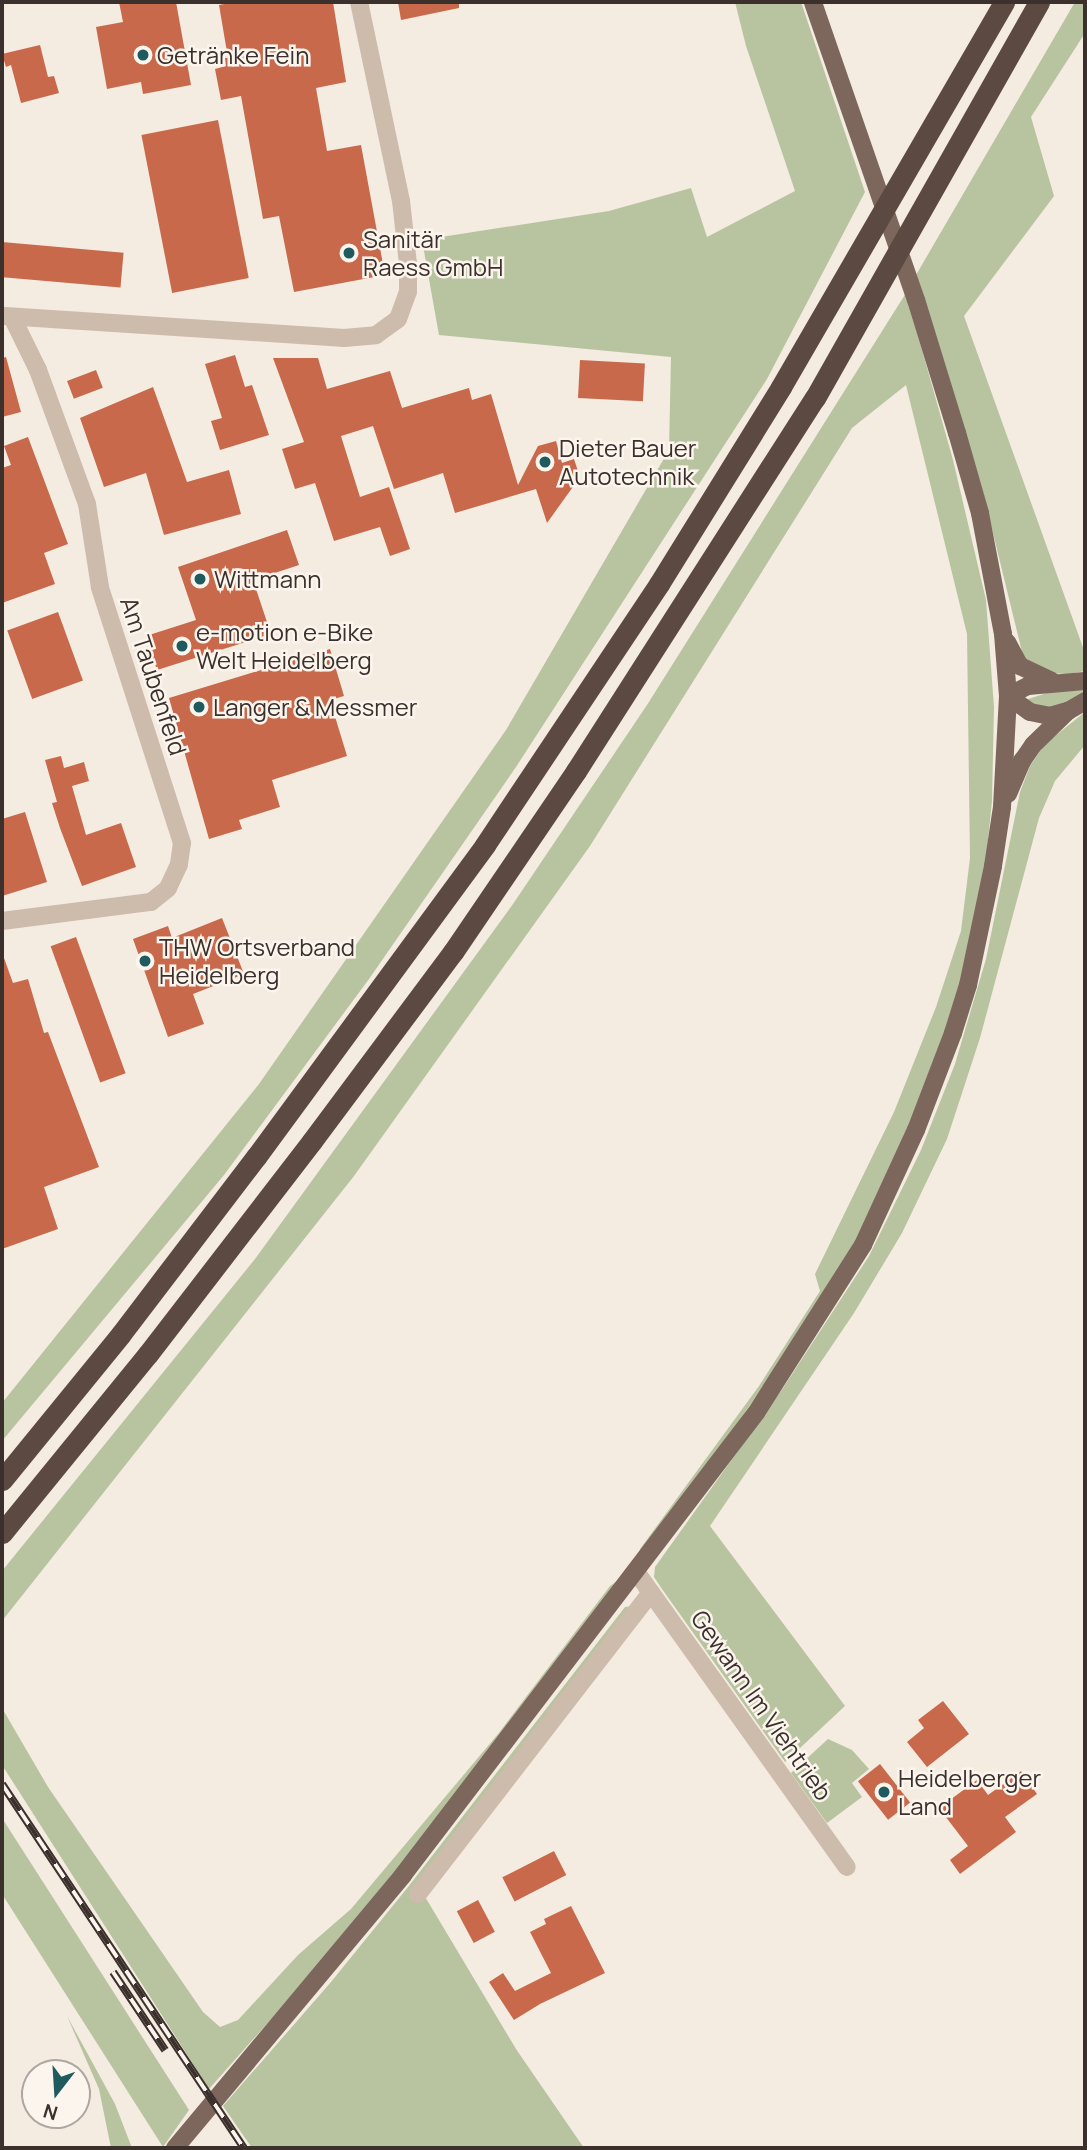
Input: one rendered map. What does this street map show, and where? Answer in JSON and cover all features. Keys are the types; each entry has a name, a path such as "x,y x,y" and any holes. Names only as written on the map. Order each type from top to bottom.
{"highway":[{"path":"2,1533 148,1354 453,952 576,771 815,398 885,280 1039,2"},
{"path":"2,1480 121,1334 256,1157 485,845 659,584 781,387 999,10"}],"main road":[{"path":"175,2148 403,1875 637,1573 756,1413 822,1312 880,1208 916,1130 957,1021 993,866 1002,807 1008,696 1003,634 980,513 957,433 916,300 813,2"},
{"path":"1003,634 1020,666 1056,682"},
{"path":"1008,696 1028,687 1085,681"},
{"path":"1008,696 1030,712 1050,716 1068,711"},
{"path":"1002,807 1022,761 1041,736 1068,711 1085,701"}],"street":[{"name":"Am Taubenfeld","path":"7,317 344,338 376,335 398,319 408,292 408,264 401,201 359,2"},
{"name":"Am Taubenfeld","path":"2,921 151,902 168,888 180,864 182,843 100,587 87,504 38,370 7,317"},
{"name":"Gewann Im Viehtrieb","path":"637,1573 847,1867"},
{"path":"418,1894 651,1592"}],"green space":[{"path":"735,2 801,2 865,192 767,379 516,767 369,979 224,1175 2,1441 2,1403 259,1084 506,730 669,450 671,357 439,335 422,240 609,211 691,188 707,237 795,191 746,46"},
{"path":"1075,2 1085,2 1085,33 1031,117 1054,196 964,316 1085,653 1085,671 1068,674 1047,673 1034,668 1023,656 983,492 916,275"},
{"path":"906,293 953,460 986,600 994,707 992,801 985,869 960,994 930,1083 883,1191 835,1278 788,1351 646,1553 640,1549 759,1386 820,1291 815,1274 894,1112 936,1007 961,931 970,858 967,634 906,385 852,428 590,846 354,1176 2,1621 2,1571 255,1259 513,904 647,705"},
{"path":"1085,690 1085,694 1053,709 1038,708 1025,700 1053,691"},
{"path":"1085,712 1085,745 1055,781 1039,818 980,1038 947,1139 902,1233 854,1313 710,1526 845,1706 785,1762 654,1577 655,1567 783,1388 869,1256 921,1150 955,1064 986,959 1020,792 1030,766 1045,744"},
{"path":"626,1575 353,1927 209,2089 2,1765 2,1708 48,1787 203,2012 220,2027 238,2020 298,1955 351,1909 498,1734 610,1586"},
{"path":"634,1606 424,1895 516,2049 584,2148 252,2148 223,2106 331,1982 408,1887 625,1607"},
{"path":"828,1739 852,1750 869,1769 852,1783 862,1797 827,1823 791,1773"},
{"path":"2,1818 189,2110 163,2147 2,1894"},
{"path":"67,2016 90,2059 86,2059"},
{"path":"91,2060 115,2104 132,2148 111,2148 99,2089 91,2071"}],"building":[{"name":"Getränke Fein","path":"119,2 176,2 191,85 143,94 141,82 107,89 96,27 123,22"},
{"path":"235,2 333,2 346,82 316,88 327,151 361,145 385,275 294,292 279,216 263,219 241,96 221,100 215,69 226,66 225,58 228,58 219,5"},
{"path":"398,2 459,2 459,8 401,20"},
{"path":"40,45 48,77 54,76 59,93 21,103 11,65 6,67 2,54"},
{"path":"218,120 249,278 172,293 141,135"},
{"path":"2,242 124,253 120,287 2,277"},
{"path":"235,355 245,387 252,385 269,435 220,450 211,421 222,418 205,364"},
{"path":"6,357 21,412 2,417 2,358"},
{"path":"273,358 318,358 327,389 390,371 402,408 469,388 472,400 491,394 518,485 538,446 556,441 562,463 574,459 580,477 547,523 536,489 455,513 443,473 394,489 373,426 341,436 360,497 389,487 410,549 390,556 380,527 334,541 315,483 295,489 282,449 304,442"},
{"path":"580,360 645,363 643,401 578,398"},
{"path":"96,370 103,388 74,399 67,381"},
{"path":"153,387 187,482 229,470 241,514 164,535 146,473 104,487 80,418"},
{"path":"28,437 68,544 44,553 55,584 2,603 2,468 11,465 4,446"},
{"path":"287,530 299,565 253,580 271,634 157,670 146,636 196,620 178,567"},
{"path":"58,612 83,681 32,699 7,630"},
{"path":"330,649 344,696 330,700 347,756 272,780 280,807 239,820 242,829 209,839 169,698"},
{"path":"61,756 64,768 84,762 89,781 72,786 86,835 121,823 136,867 82,886 52,803 57,802 45,760"},
{"path":"25,812 47,882 2,896 2,819"},
{"path":"222,918 244,974 193,994 204,1024 168,1037 133,939 168,926 172,938"},
{"path":"76,937 126,1073 100,1082 51,946"},
{"path":"2,958 13,983 28,979 44,1033 48,1032 99,1167 44,1187 58,1229 2,1249"},
{"path":"943,1701 969,1734 927,1767 907,1742 924,1728 918,1720"},
{"name":"Heidelberger Land","path":"880,1764 910,1803 888,1820 858,1781"},
{"path":"1021,1771 1037,1794 1005,1817 1016,1832 960,1874 950,1860 968,1846 939,1808 977,1780 988,1795"},
{"path":"554,1851 566,1875 515,1901 502,1877"},
{"path":"478,1900 495,1932 474,1943 457,1911"},
{"path":"571,1906 605,1973 540,2004 514,2020 489,1982 503,1973 515,1991 551,1973 530,1932 546,1924 544,1919"}],"railway":[{"path":"2,1784 244,2148"},
{"path":"113,1972 165,2050"}],"place":[{"name":"Getränke Fein","path":"143,55"},
{"name":"Sanitär Raess GmbH","path":"349,253"},
{"name":"Dieter Bauer Autotechnik","path":"545,462"},
{"name":"Wittmann","path":"200,579"},
{"name":"e-motion e-Bike Welt Heidelberg","path":"182,646"},
{"name":"Langer & Messmer","path":"199,707"},
{"name":"THW Ortsverband Heidelberg","path":"145,961"},
{"name":"Heidelberger Land","path":"884,1792"}]}
